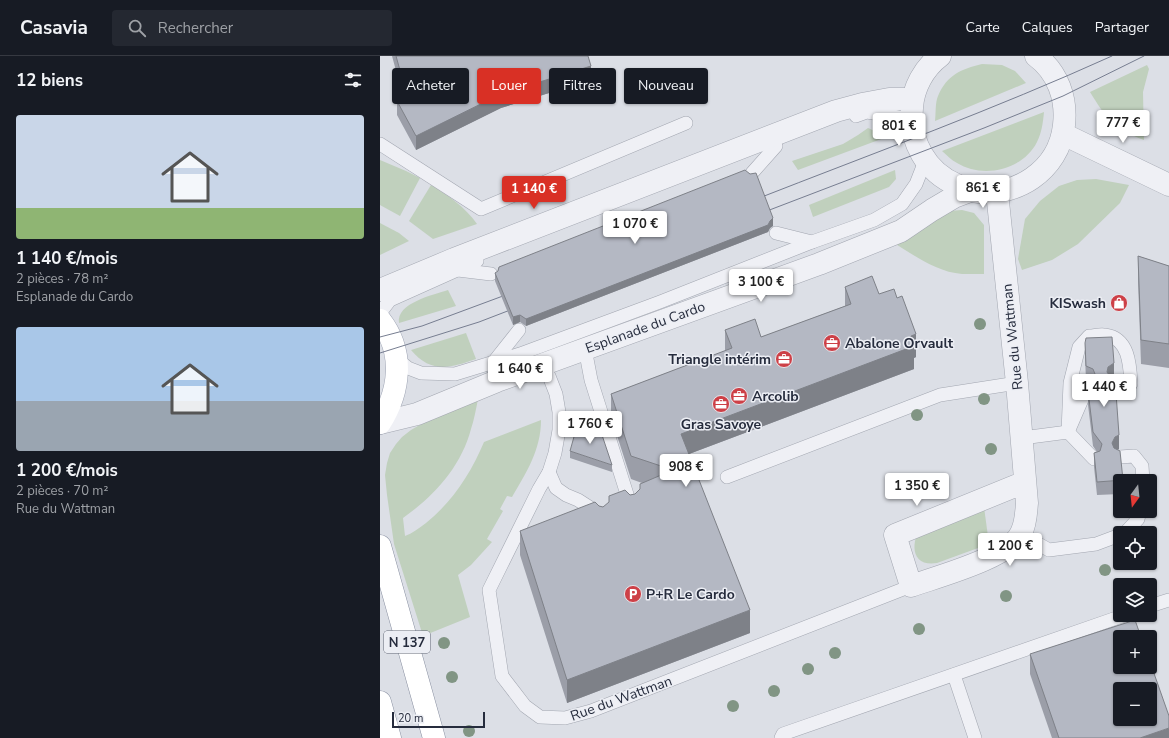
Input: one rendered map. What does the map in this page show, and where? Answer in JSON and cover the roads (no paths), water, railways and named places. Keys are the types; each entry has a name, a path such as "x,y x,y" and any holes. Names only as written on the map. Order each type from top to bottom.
{"main road":[{"path":"380,320 388,334 397,359 397,376 394,393 389,408 380,423"},
{"name":"N 137","path":"380,546 434,738"},
{"path":"380,702 390,738"}],"street":[{"path":"940,56 920,78 911,109 914,138 925,161 945,180 970,191 997,192 1020,186 1040,173 1054,155 1063,134 1065,115 1063,96 1057,81 1042,61 1036,56"},
{"path":"380,290 454,258 836,111 889,99 911,109"},
{"path":"1063,134 1169,185"},
{"name":"Esplanade du Cardo","path":"380,423 417,414 532,368 819,264 901,231 954,197 970,191"},
{"name":"Rue du Wattman","path":"911,586 993,557 1008,548 1021,534 1025,519 1027,503 1018,383 997,192"},
{"path":"911,586 895,535 1025,482"}],"lane":[{"path":"380,313 390,300 506,248 776,146 817,128 867,112 911,109"},
{"path":"380,144 481,209 686,123"},
{"path":"752,172 776,146"},
{"name":"Esplanade du Cardo","path":"397,359 408,368 421,373 455,374 492,364 660,302 812,242 874,220 902,204 916,184 925,161"},
{"path":"776,233 812,242"},
{"path":"458,270 491,274"},
{"path":"492,364 519,330"},
{"path":"1094,459 1068,432 1070,383 1079,347 1089,336 1105,335 1119,341 1125,348 1130,368 1131,384 1114,385"},
{"path":"583,350 632,510"},
{"name":"Rue du Wattman","path":"532,368 549,376 556,394 559,430 549,472 539,489 489,590 502,676 525,706 540,717 565,718 591,711 911,586"},
{"path":"727,477 940,395 1018,383"},
{"path":"1068,432 1087,388"},
{"path":"1022,438 1068,432"},
{"path":"1120,457 1134,456 1142,466 1143,474"},
{"path":"549,472 556,488 592,509 602,522"},
{"path":"1132,526 1138,518"},
{"path":"1021,534 1049,550 1096,544 1113,538"},
{"path":"1157,604 1169,600"},
{"path":"781,738 783,734 1113,619"},
{"path":"954,675 975,738"}],"tram line":[{"path":"754,200 1024,94 1112,56"},
{"path":"759,214 984,128 1063,96 1144,56"},
{"path":"380,337 422,326 511,293"},
{"path":"380,353 479,322 518,307"}],"place":[{"name":"KISwash","path":"1119,303"},
{"name":"Abalone Orvault","path":"832,343"},
{"name":"Triangle intérim","path":"784,359"},
{"name":"Arcolib","path":"739,396"},
{"name":"Gras Savoye","path":"721,404"},
{"name":"P+R Le Cardo","path":"633,594"}]}
